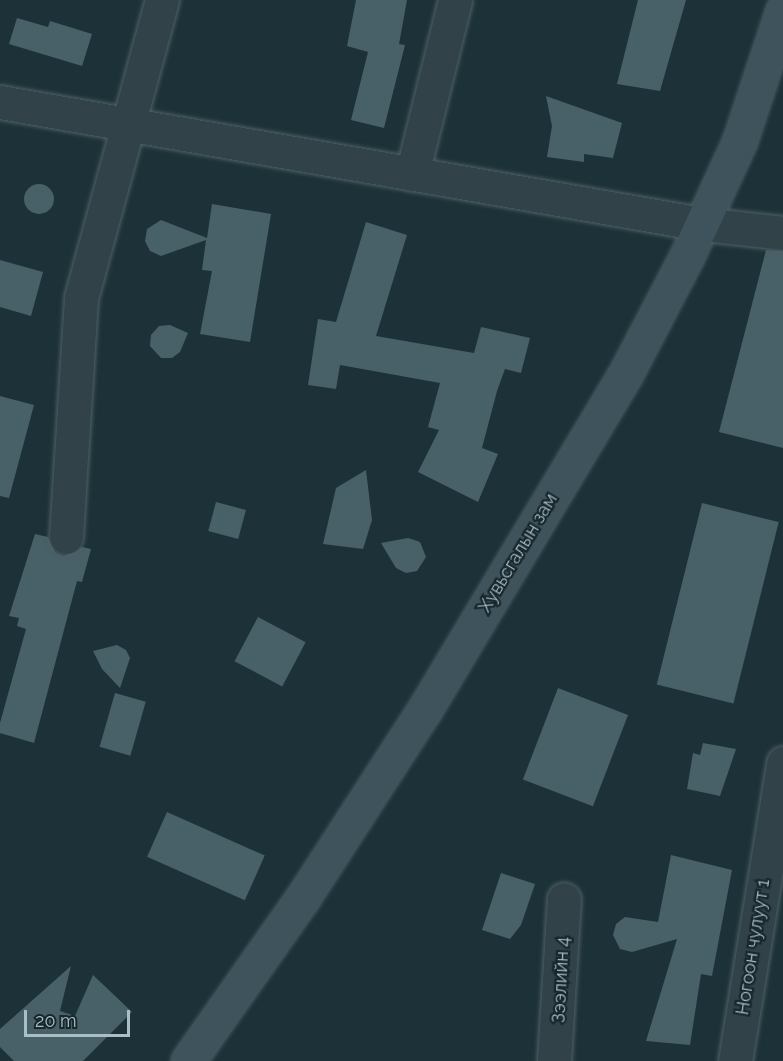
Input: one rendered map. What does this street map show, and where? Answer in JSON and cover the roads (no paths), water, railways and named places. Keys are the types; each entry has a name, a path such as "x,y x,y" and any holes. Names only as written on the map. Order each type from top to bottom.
{"main road":[{"name":"Хувьсгалын зам","path":"188,1061 302,899 425,709 625,375 702,224 740,140 783,10"}],"street":[{"path":"66,537 81,298 162,0"},
{"path":"412,174 455,0"},
{"path":"0,102 126,127 702,224 783,233"},
{"name":"Ногоон чулуут 1","path":"735,1061 783,763"},
{"name":"Зээлийн 4","path":"554,1061 564,899"}]}
